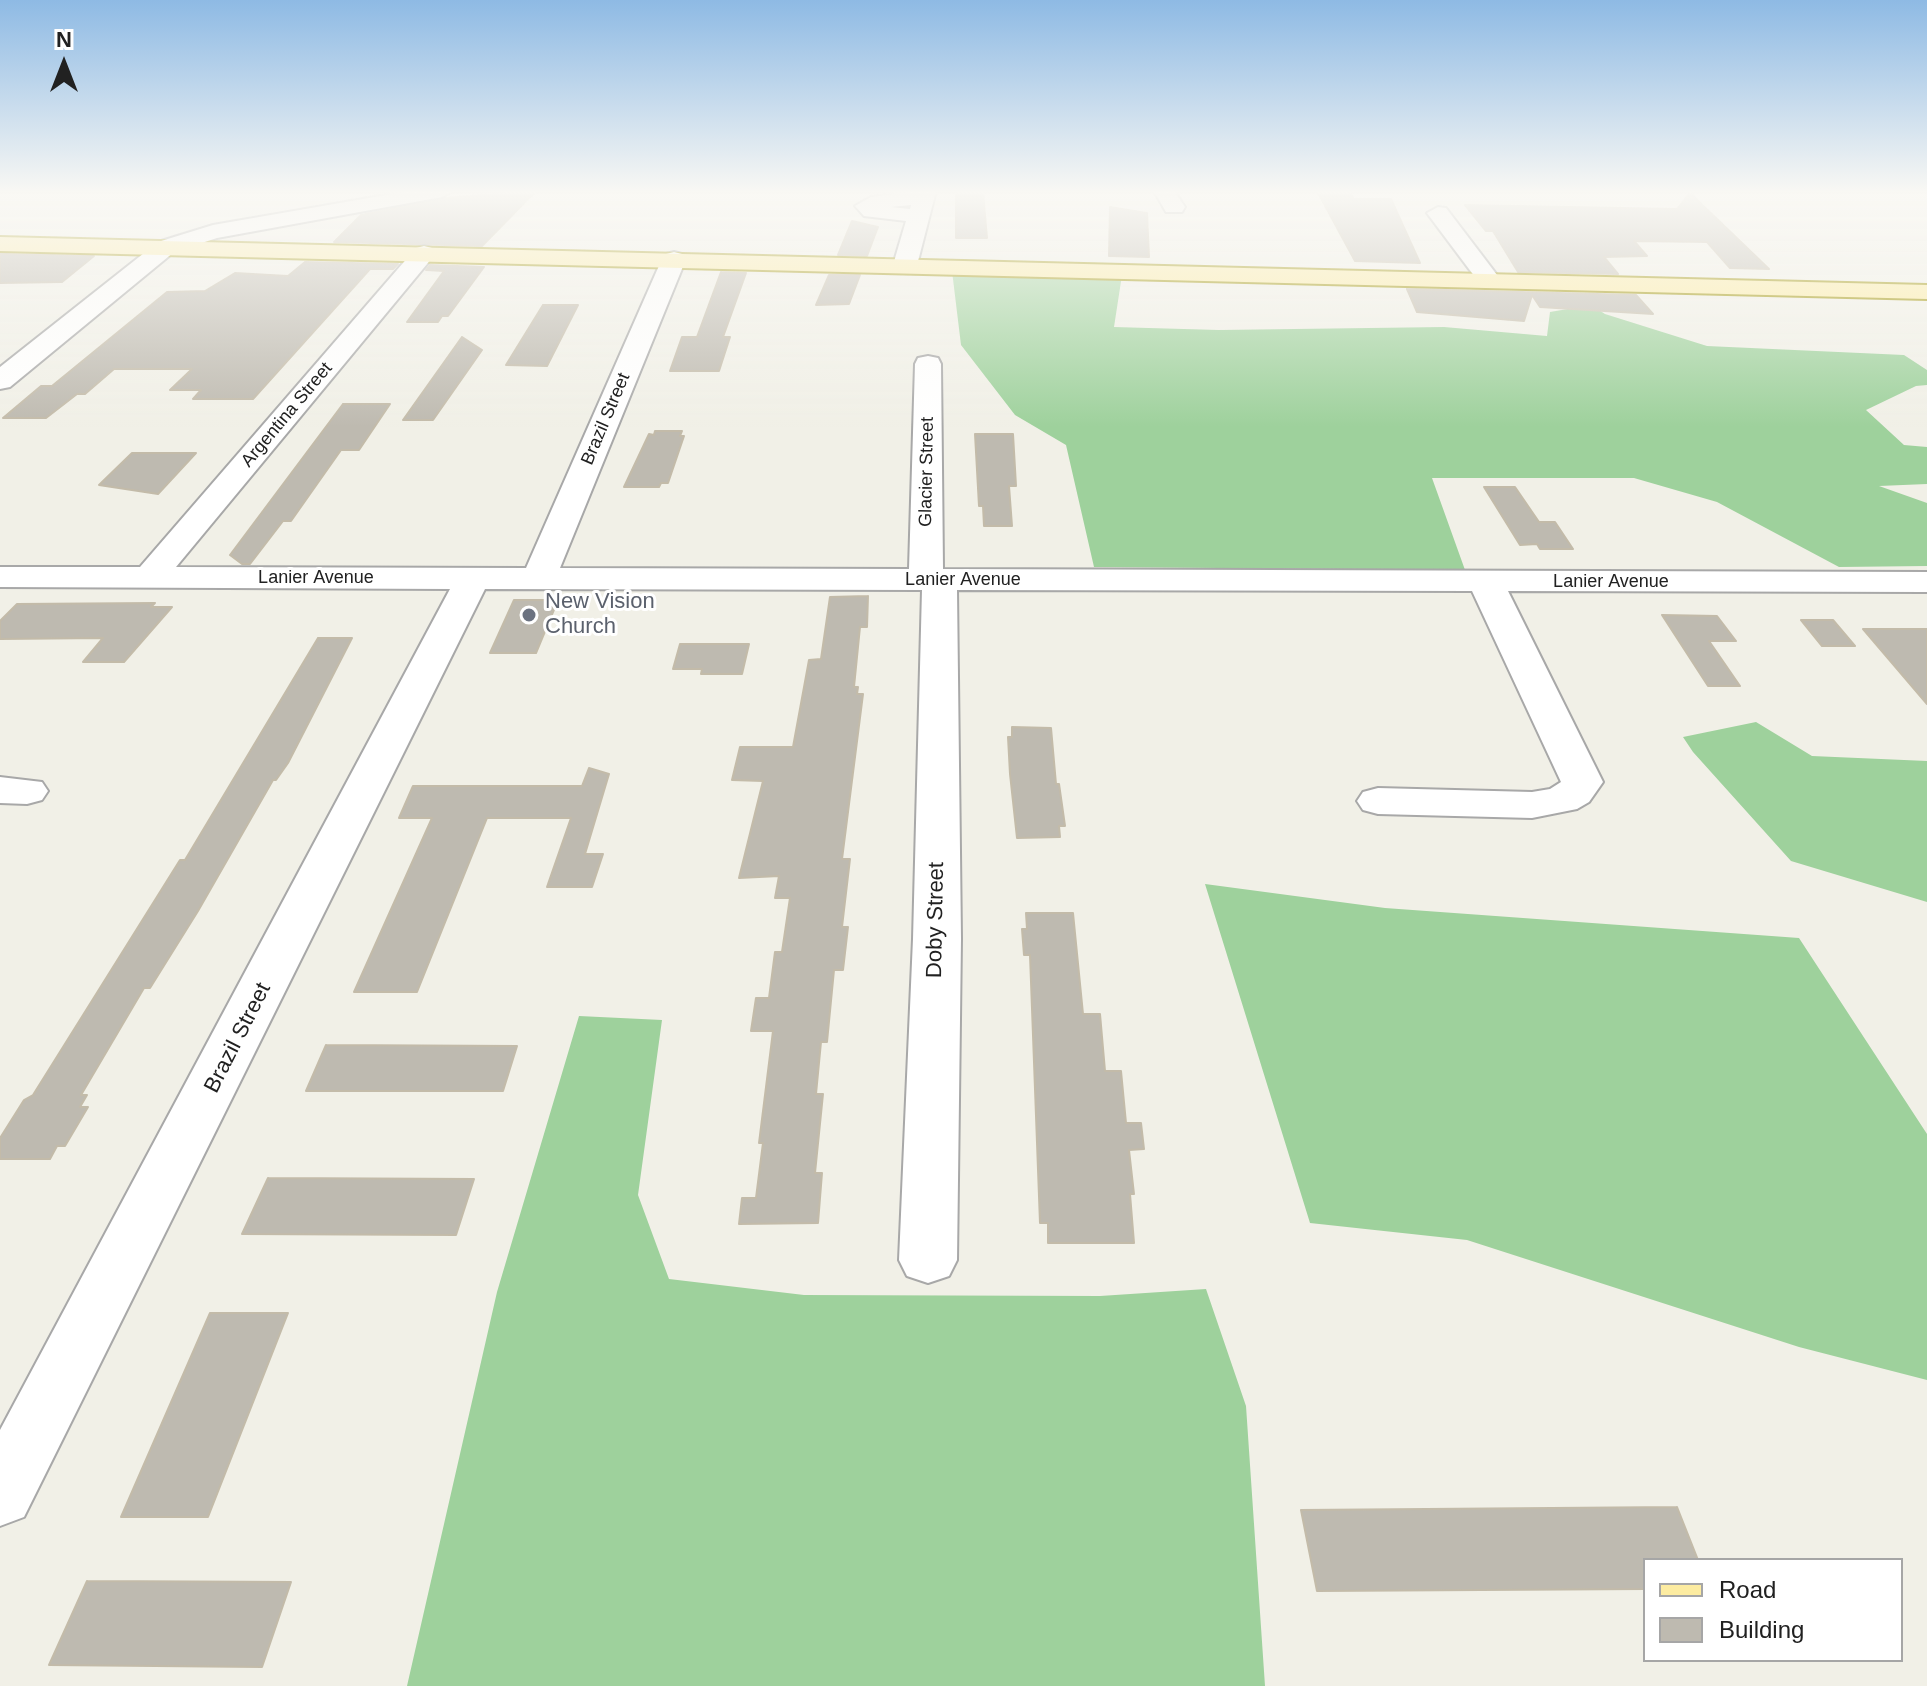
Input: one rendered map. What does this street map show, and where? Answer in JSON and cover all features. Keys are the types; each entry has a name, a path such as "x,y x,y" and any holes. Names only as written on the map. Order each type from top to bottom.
{"main road":[{"path":"1087,270 1927,292"}],"street":[{"path":"0,381 138,270"},
{"name":"Argentina Street","path":"150,577 410,270"},
{"name":"Brazil Street","path":"538,579 669,270"},
{"path":"1481,270 1489,280"},
{"name":"Glacier Street","path":"928,364 933,580"},
{"name":"Lanier Avenue","path":"0,577 1927,582"},
{"name":"Brazil Street","path":"0,1496 473,578"},
{"name":"Doby Street","path":"928,1260 937,939 933,580"},
{"path":"1378,801 1532,805 1562,800 1574,793 1582,782 1485,581"}],"green space":[{"path":"952,271 1122,275 1114,327 1219,330 1444,327 1547,336 1550,312 1591,305 1605,314 1707,346 1904,355 1927,370 1927,385 1916,386 1866,410 1904,445 1927,447 1927,484 1879,486 1927,503 1927,566 1839,567 1717,502 1634,478 1432,478 1465,570 1094,567 1066,445 1015,415 961,345"},
{"path":"1756,722 1812,756 1927,761 1927,902 1791,861 1683,737"},
{"path":"1205,884 1385,908 1799,938 1927,1134 1927,1380 1799,1347 1467,1240 1310,1223"},
{"path":"579,1016 662,1020 638,1195 669,1279 804,1295 1100,1296 1206,1289 1246,1406 1265,1686 407,1686 497,1292"}],"building":[{"path":"0,270 77,270 62,282 0,283"},
{"path":"296,270 369,270 253,399 193,399 201,390 170,390 192,369 114,369 85,394 77,394 46,418 3,418 41,386 52,386 167,292 205,291 235,273 288,276"},
{"path":"426,270 482,270 448,316 442,316 438,322 407,322 444,271"},
{"path":"1517,270 1614,270 1618,274"},
{"path":"721,272 746,273 723,337 730,337 719,371 670,371 682,337 697,337"},
{"path":"829,275 860,275 849,304 816,305"},
{"path":"1407,289 1636,295 1653,314 1540,307 1532,295 1524,321 1417,312"},
{"path":"543,305 578,305 547,366 506,365"},
{"path":"462,337 482,350 433,420 403,420"},
{"path":"343,404 390,404 359,450 341,450 291,521 283,521 250,564 242,564 230,555"},
{"path":"655,431 682,431 680,436 684,436 668,483 661,483 659,487 624,487 649,434 654,435"},
{"path":"975,434 1013,434 1016,486 1009,486 1012,526 984,526 983,506 979,506"},
{"path":"132,453 196,453 158,494 99,485"},
{"path":"1484,487 1515,487 1539,522 1555,522 1573,549 1540,549 1537,544 1520,545"},
{"path":"868,596 867,627 860,627 854,687 858,687 857,694 863,694 842,859 850,859 842,927 848,927 843,970 834,970 827,1042 821,1042 816,1094 823,1094 815,1173 822,1173 818,1223 739,1224 742,1198 756,1198 763,1143 759,1143 773,1031 751,1031 756,998 769,998 775,952 782,952 790,898 775,898 779,876 739,878 763,781 732,780 740,747 793,747 809,660 821,659 830,597"},
{"name":"New Vision Church","path":"514,600 558,600 536,653 490,653"},
{"path":"155,603 151,607 172,607 124,662 83,662 103,638 0,639 0,621 17,604"},
{"path":"1662,615 1717,616 1736,641 1709,641 1740,686 1708,686"},
{"path":"1801,620 1833,620 1855,646 1822,646"},
{"path":"1863,629 1927,629 1927,704"},
{"path":"318,638 352,638 288,763 273,780 198,911 150,988 144,988 81,1095 87,1095 80,1107 88,1107 65,1146 57,1146 50,1159 0,1159 0,1138 24,1100 33,1095 180,860 185,860"},
{"path":"680,644 749,644 742,674 701,674 702,669 673,669"},
{"path":"1012,727 1051,728 1056,784 1059,784 1065,826 1059,826 1060,837 1017,838 1008,737 1012,737"},
{"path":"589,768 609,774 585,854 603,854 592,887 547,887 571,818 487,818 417,992 354,992 432,818 399,818 413,786 582,786"},
{"path":"1026,913 1073,913 1083,1014 1100,1014 1105,1071 1121,1071 1126,1123 1141,1123 1144,1149 1129,1150 1134,1194 1130,1194 1134,1243 1048,1243 1048,1223 1040,1223 1030,955 1024,955 1022,929 1027,929"},
{"path":"326,1045 517,1046 503,1091 306,1091"},
{"path":"268,1178 474,1179 456,1235 242,1234"},
{"path":"210,1313 288,1313 208,1517 121,1517"},
{"path":"1677,1507 1697,1558 1643,1558 1643,1589 1317,1591 1301,1510"},
{"path":"87,1581 291,1582 262,1667 49,1665"}],"place":[{"name":"New Vision Church","path":"529,615"}]}
